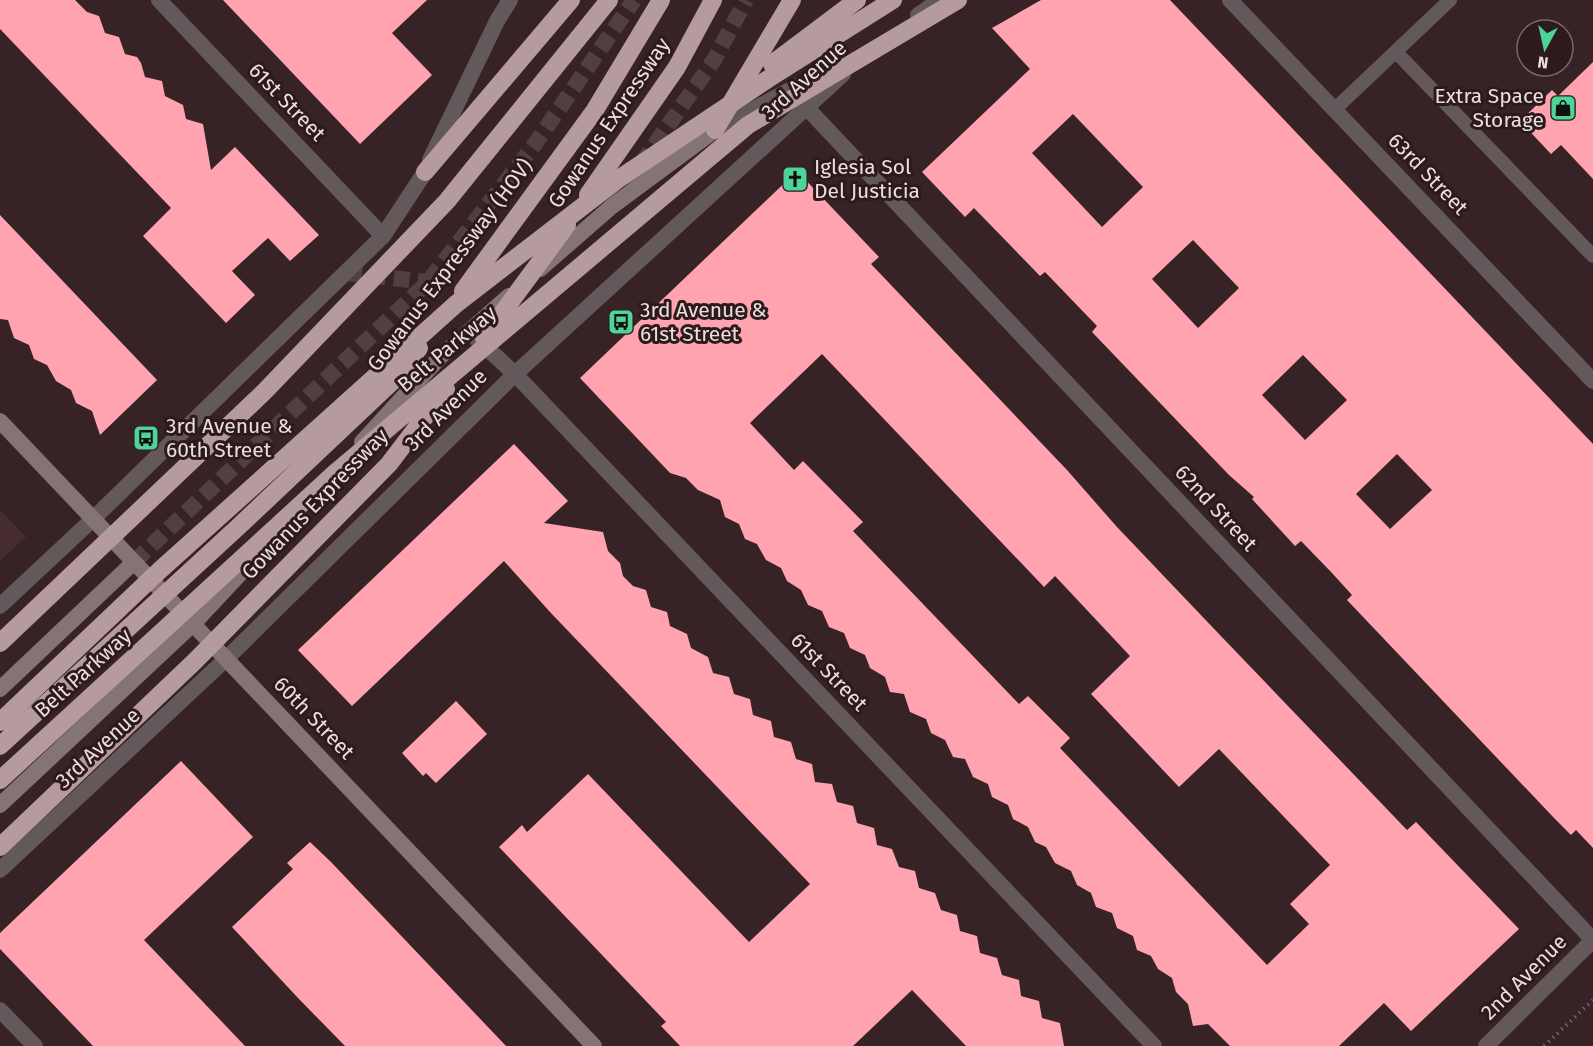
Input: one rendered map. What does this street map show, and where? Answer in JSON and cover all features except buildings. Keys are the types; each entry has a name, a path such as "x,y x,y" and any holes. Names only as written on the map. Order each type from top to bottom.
{"highway":[{"path":"425,172 571,0"},
{"path":"0,643 265,391 447,201 609,0"},
{"name":"Gowanus Expressway (HOV)","path":"0,746 397,377 492,252 595,110 661,0"},
{"name":"Gowanus Expressway","path":"0,847 195,661 390,464 565,228 677,67 713,0"},
{"path":"715,130 792,0"},
{"path":"617,180 857,0"},
{"name":"Belt Parkway","path":"0,722 159,571 456,304 617,180 768,79 893,0"},
{"name":"Belt Parkway","path":"0,780 334,473 748,125 958,0"}],"main road":[{"path":"0,805 193,624 441,356 611,207 715,130"},
{"name":"60th Street","path":"0,422 594,1046"},
{"path":"0,689 134,562"}],"street":[{"name":"61st Street","path":"159,0 383,236"},
{"path":"0,606 93,519 383,236 425,172 497,21 510,0"},
{"name":"3rd Avenue","path":"0,870 226,659 515,374 879,42 939,0"},
{"name":"63rd Street","path":"1230,0 1593,381"},
{"path":"715,130 879,42"},
{"name":"62nd Street","path":"806,107 1593,940"},
{"name":"61st Street","path":"469,332 515,374 1154,1046"},
{"name":"2nd Avenue","path":"1486,1046 1593,940"},
{"path":"0,1010 35,1046"}],"lane":[{"path":"1335,109 1450,0"},
{"path":"1396,52 1593,256"}],"path":[{"path":"1544,1046 1593,1000"}],"shaded area":[{"path":"0,510 26,537 0,561"}],"tunnel":[{"path":"134,562 428,282 535,144 634,0"},
{"path":"613,204 714,60 746,0"},
{"path":"346,273 428,282"}],"place":[{"name":"Extra Space Storage","path":"1563,108"},
{"name":"Iglesia Sol Del Justicia","path":"795,179"},
{"name":"3rd Avenue & 61st Street","path":"621,322"},
{"name":"3rd Avenue & 60th Street","path":"146,438"}]}
